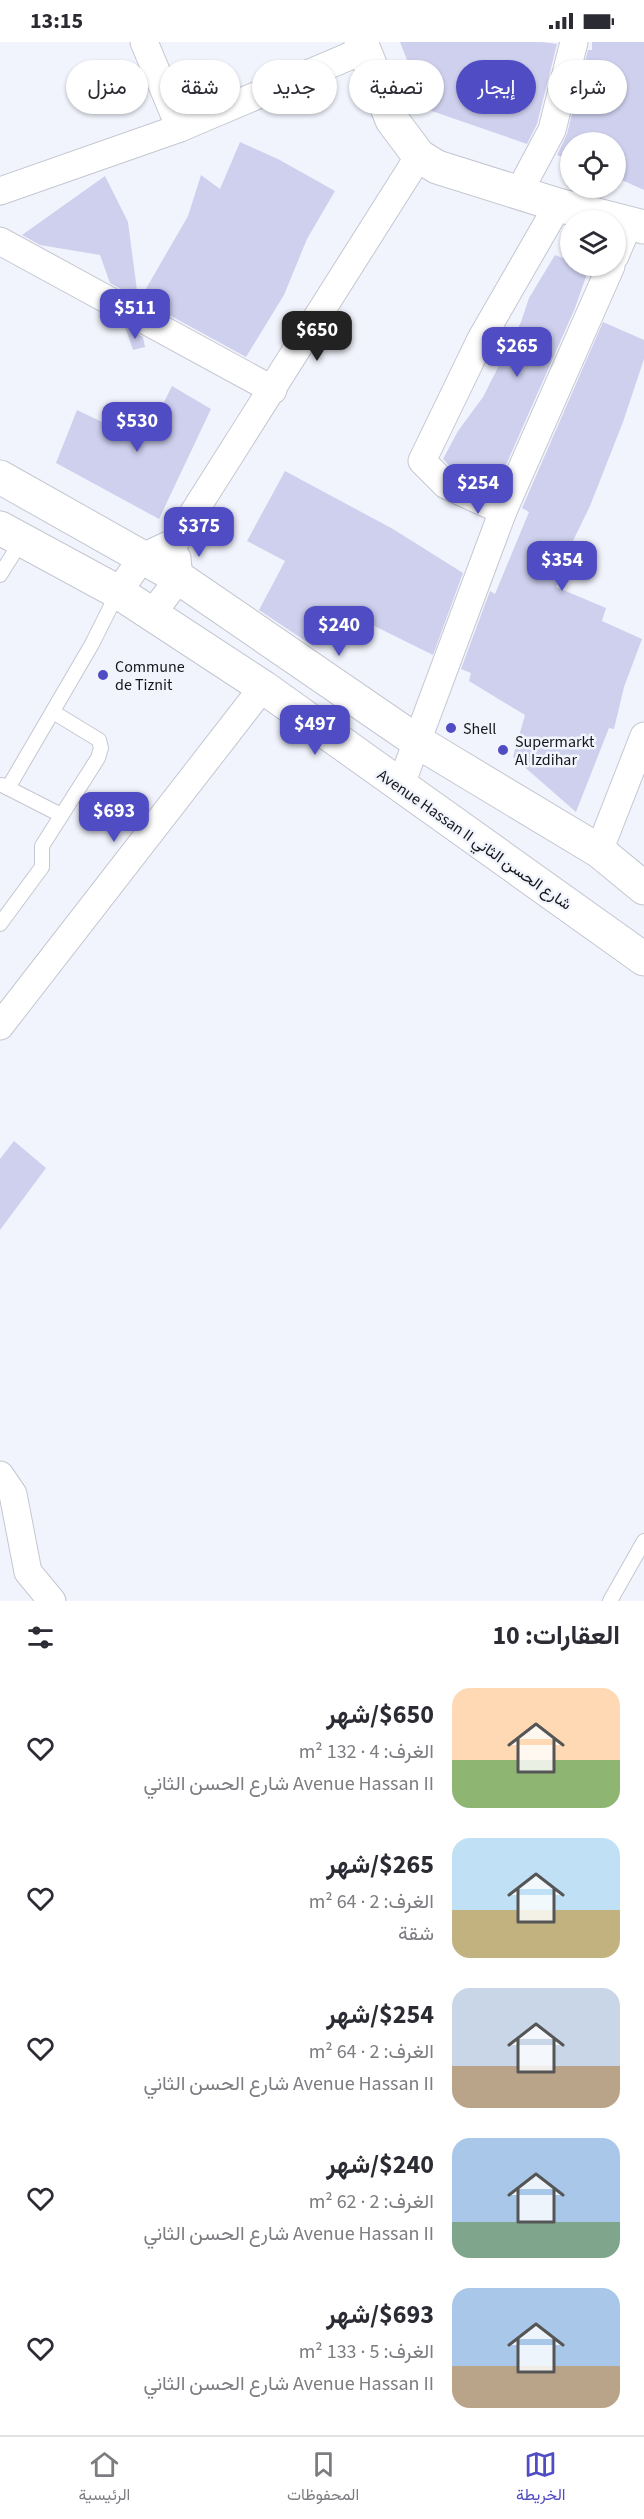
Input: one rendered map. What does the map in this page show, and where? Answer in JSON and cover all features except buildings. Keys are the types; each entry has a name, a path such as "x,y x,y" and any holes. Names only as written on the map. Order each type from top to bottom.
{"main road":[{"path":"363,46 392,120 419,156 437,167 558,205 637,225"},
{"path":"0,477 179,578 418,742 599,851 644,888"},
{"name":"Avenue Hassan II شارع الحسن الثاني","path":"7,542 117,592 152,614 263,687 644,959"}],"street":[{"path":"144,42 180,128"},
{"path":"519,192 552,130 574,42"},
{"path":"0,191 180,128 363,46"},
{"path":"117,592 143,557 176,542 419,156"},
{"path":"503,511 446,484 422,461 481,339 558,205"},
{"path":"626,240 637,225"},
{"path":"0,241 273,390"},
{"path":"400,786 503,511 607,276"},
{"path":"152,614 179,578 176,542"},
{"path":"0,1026 263,687"},
{"path":"599,851 644,736"},
{"path":"0,1475 13,1494 28,1572 52,1601"}],"lane":[{"path":"0,575 7,542"},
{"path":"61,815 4,786 53,712 92,644 117,592"},
{"path":"0,924 42,867 42,846 98,758 99,740 53,712"},
{"path":"610,1601 644,1541"}],"place":[{"name":"Commune de Tiznit","path":"103,675"},
{"name":"Shell","path":"451,728"},
{"name":"Supermarkt Al Izdihar","path":"503,750"}]}
